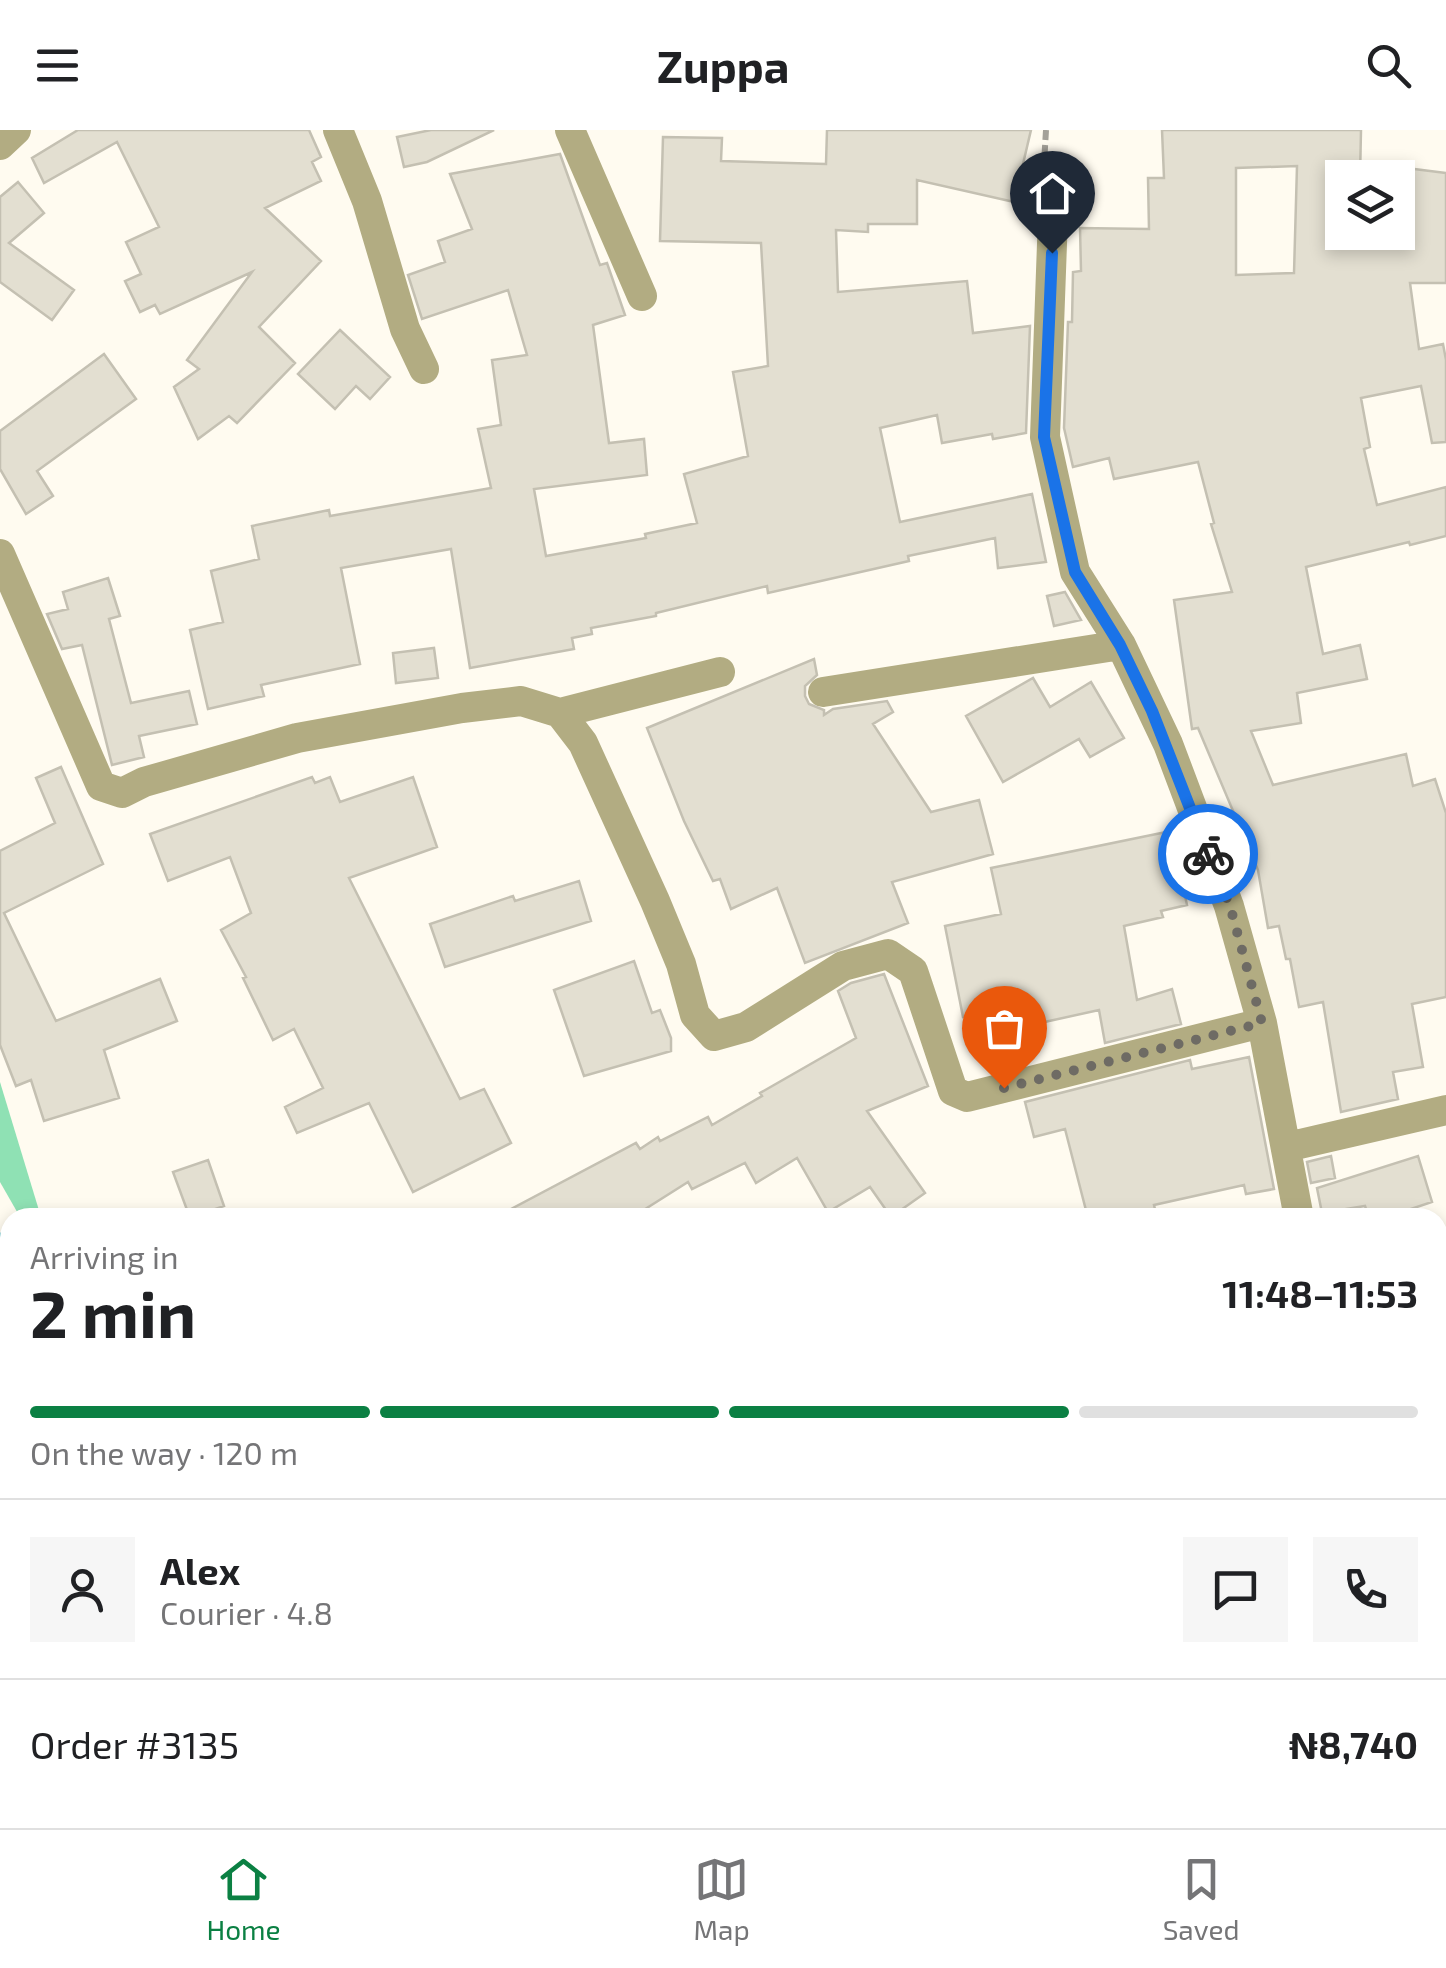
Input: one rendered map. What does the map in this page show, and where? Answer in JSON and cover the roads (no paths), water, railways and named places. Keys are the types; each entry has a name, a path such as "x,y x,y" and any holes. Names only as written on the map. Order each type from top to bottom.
{"street":[{"path":"0,145 16,130"},
{"path":"338,130 367,201 405,329 424,368"},
{"path":"570,130 642,296"},
{"path":"1053,216 1044,437 1075,572 1120,645 1168,744 1230,906 1262,1023 1296,1208"},
{"path":"0,554 102,786 122,792 144,782 297,738 521,701 560,712 720,672"},
{"path":"823,692 1120,645"},
{"path":"560,712 583,743 655,901 681,964 695,1015 714,1036 746,1027 843,966 888,954 912,972 953,1090 959,1096 968,1097 1262,1023"},
{"path":"1287,1147 1446,1110"}]}
